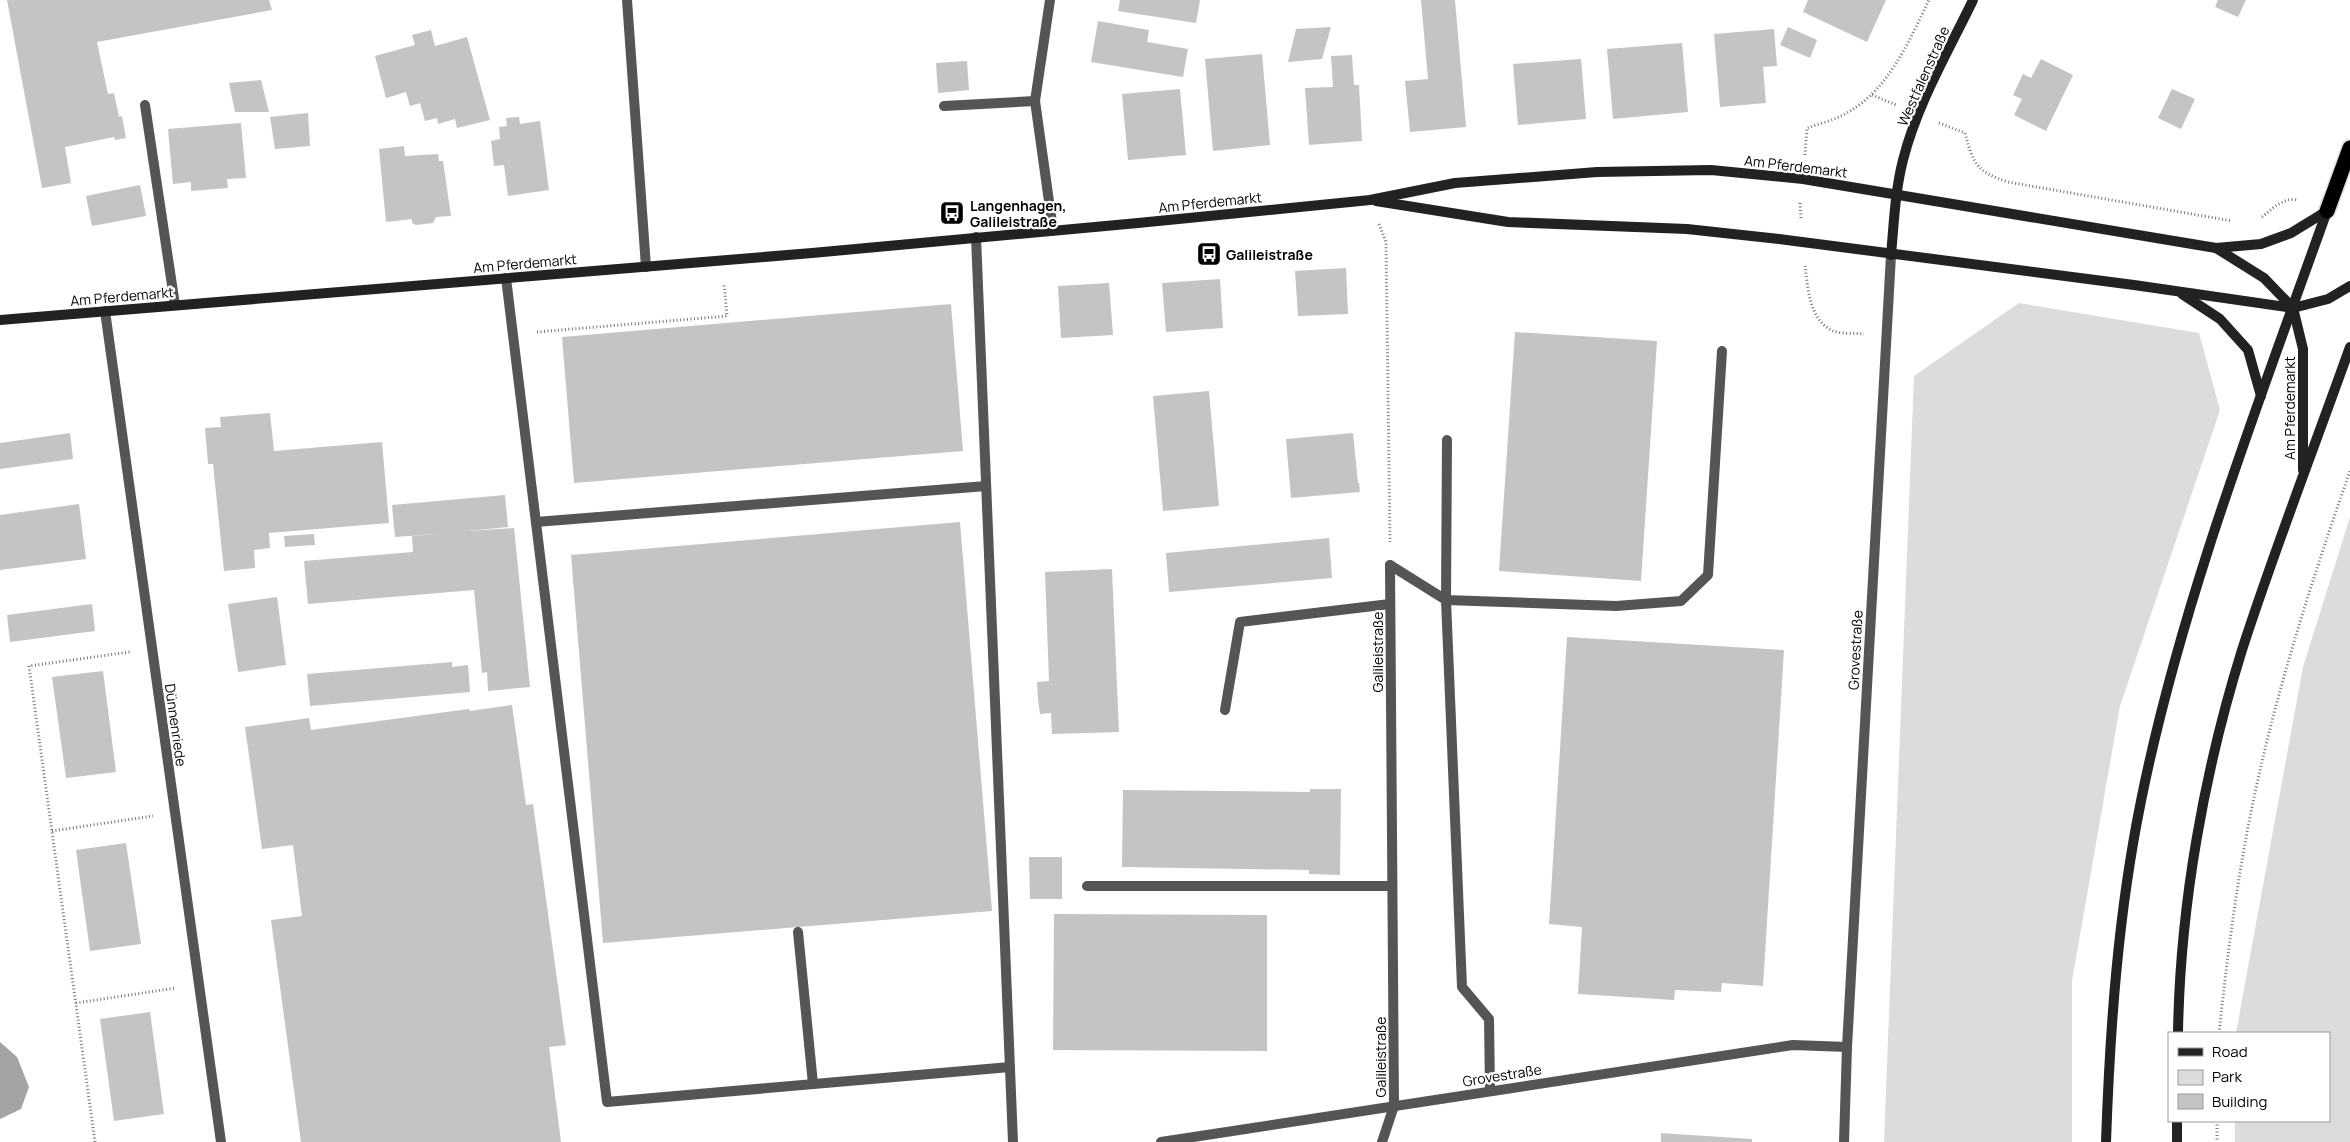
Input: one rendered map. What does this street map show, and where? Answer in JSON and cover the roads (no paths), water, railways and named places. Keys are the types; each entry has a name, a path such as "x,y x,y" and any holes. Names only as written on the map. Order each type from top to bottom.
{"highway":[{"path":"2328,211 2350,148"}],"street":[{"path":"627,0 646,267"},
{"path":"1050,0 1034,100 1053,230"},
{"name":"Westfalenstraße","path":"1891,255 1897,195 1903,160 1918,114 1973,0"},
{"path":"944,106 1034,100"},
{"path":"145,105 175,305"},
{"name":"Am Pferdemarkt","path":"0,320 646,267 1053,230 1370,200 1455,183 1597,172 1711,170 1803,179 2216,248 2261,244 2291,233 2328,211"},
{"name":"Am Pferdemarkt","path":"1370,200 1508,222 1687,229 2134,284 2293,308 2328,299 2350,286"},
{"path":"2106,1142 2113,995 2124,901 2141,801 2159,722 2212,541 2261,396 2328,211"},
{"path":"976,237 1013,1142"},
{"name":"Am Pferdemarkt","path":"2216,248 2264,278 2293,308 2303,349 2303,479"},
{"name":"Grovestraße","path":"1844,1142 1847,1047 1891,255"},
{"path":"506,278 607,1102 1010,1067"},
{"name":"Am Pferdemarkt","path":"2179,292 2220,319 2248,350 2261,396"},
{"name":"Dünnenriede","path":"105,311 220,1142"},
{"path":"2178,1032 2178,996 2186,906 2199,825 2208,787 2242,652 2273,558 2350,348"},
{"path":"1446,600 1616,606 1681,601 1708,576 1722,351"},
{"path":"1447,440 1446,600 1462,986 1489,1019 1490,1091"},
{"path":"536,522 986,486"},
{"name":"Galileistraße","path":"1382,1142 1394,1106 1390,565 1446,600"},
{"path":"1225,710 1240,622 1390,604"},
{"path":"1088,886 1392,886"},
{"path":"798,932 813,1084"},
{"name":"Grovestraße","path":"1161,1142 1793,1045 1847,1047"},
{"path":"2177,1122 2177,1142"}],"place":[{"name":"Langenhagen, Galileistraße","path":"952,213"},
{"name":"Galileistraße","path":"1209,254"}]}
